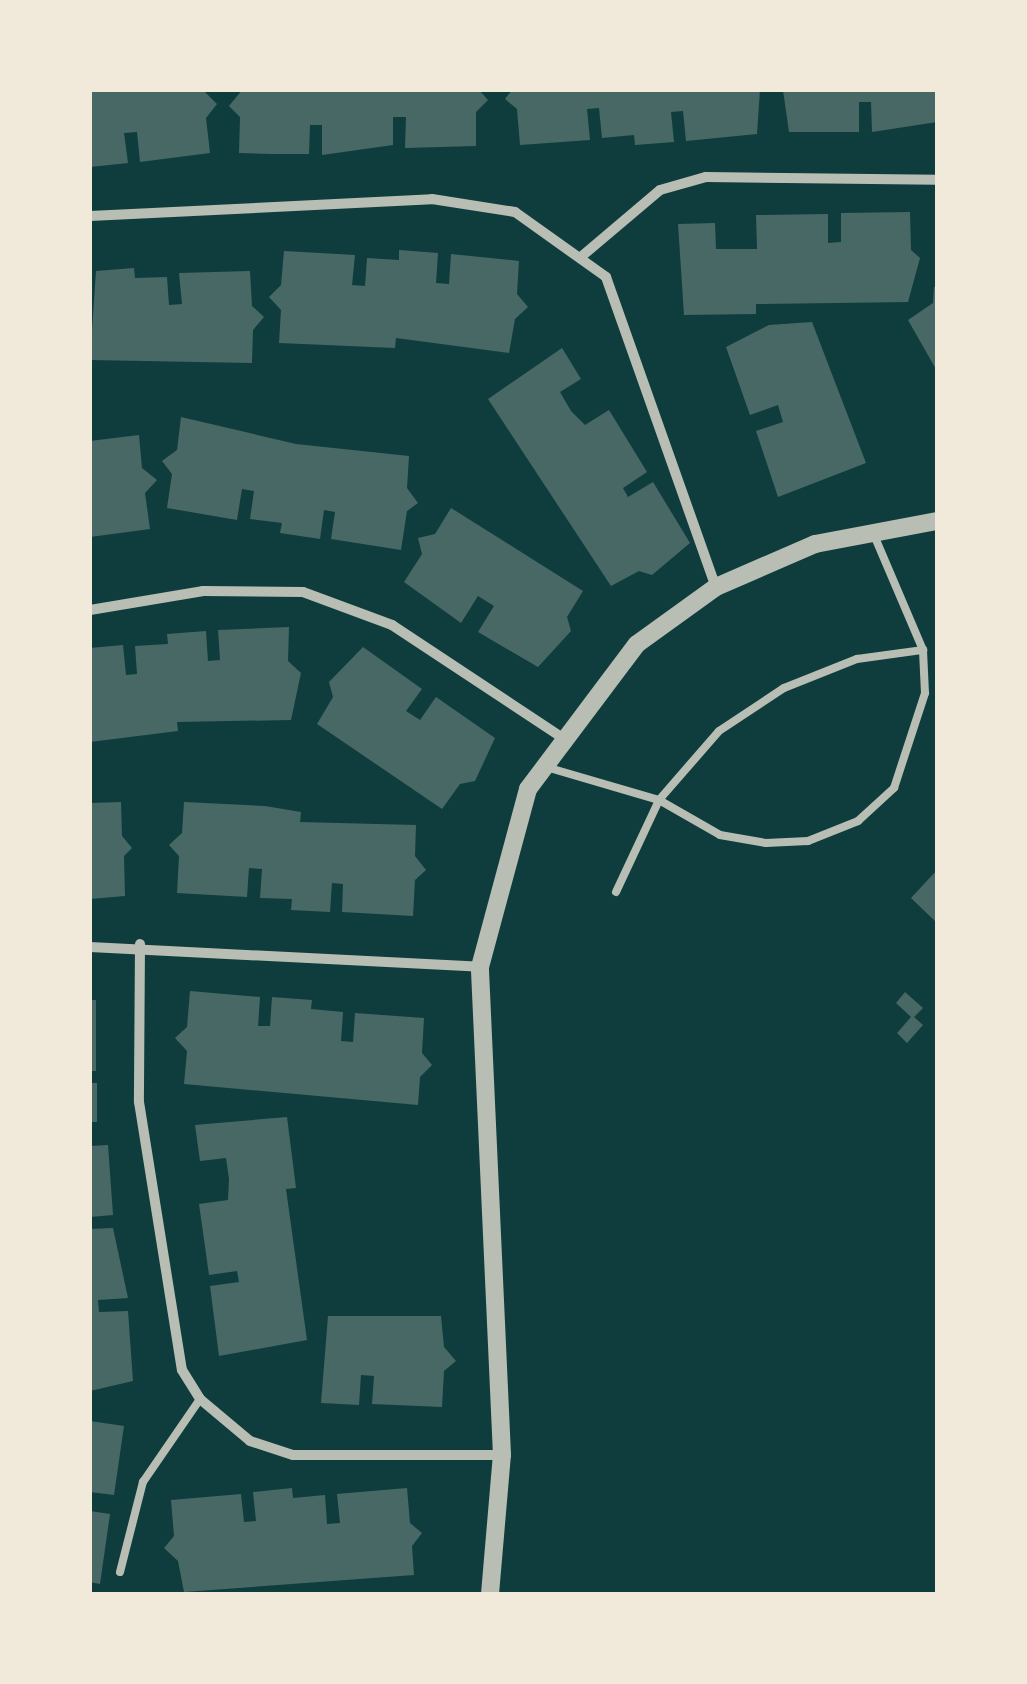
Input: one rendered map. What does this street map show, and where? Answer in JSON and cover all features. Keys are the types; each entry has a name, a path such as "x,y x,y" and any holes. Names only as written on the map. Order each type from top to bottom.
{"street":[{"path":"582,256 660,190 706,176 937,180"},
{"path":"90,216 432,198 515,212 582,256 606,277 716,587"},
{"path":"490,1594 502,1454 480,967 505,849 542,766 560,736 637,644 716,587 816,544 937,520"},
{"path":"90,610 203,590 303,592 392,625 560,736"},
{"path":"90,947 140,944 480,967"},
{"path":"140,944 140,1102 182,1370 200,1399 250,1440 294,1456 502,1454"}],"lane":[{"path":"542,766 660,800 720,835 766,843 808,840 858,821 894,788 914,746 922,650 873,533"},
{"path":"616,892 660,800 719,731 784,688 857,659 922,650"},
{"path":"120,1572 144,1482 200,1399"}],"building":[{"path":"90,90 203,90 217,104 206,118 210,153 140,162 137,132 124,133 128,163 90,167"},
{"path":"242,90 479,90 488,100 476,112 476,146 405,148 406,117 393,117 393,145 322,155 322,125 310,125 309,154 239,153 240,117 229,106"},
{"path":"512,90 760,90 757,134 686,141 683,111 671,112 674,142 635,145 634,135 602,138 599,108 587,109 590,140 520,145 517,109 505,99"},
{"path":"783,90 937,90 937,122 872,132 871,102 859,102 859,132 789,132"},
{"path":"910,212 911,250 920,258 908,302 756,304 756,314 684,315 678,224 715,223 716,249 757,249 756,215 828,214 828,243 841,242 841,213"},
{"path":"399,250 438,253 436,283 449,284 451,254 519,261 517,294 528,307 515,319 509,353 396,338 395,348 279,343 281,310 269,297 281,285 284,251 355,255 352,285 365,286 367,258 399,260"},
{"path":"134,268 135,278 167,277 169,305 182,304 179,273 250,271 252,306 264,317 253,330 252,363 90,360 96,271"},
{"path":"934,287 937,371 908,320 933,303"},
{"path":"812,322 866,463 778,497 756,431 783,422 778,405 750,415 726,347 769,325"},
{"path":"562,348 581,379 560,392 571,411 585,425 609,410 647,472 623,488 628,497 653,482 690,543 652,575 639,571 611,586 488,399"},
{"path":"181,417 296,444 409,456 407,488 418,503 407,511 401,550 331,539 335,512 324,510 320,539 280,533 282,523 250,519 254,491 242,489 237,520 167,508 172,474 162,461 177,450"},
{"path":"139,435 142,468 157,480 145,493 150,529 90,537 90,441"},
{"path":"451,508 583,591 567,617 571,631 538,667 478,632 494,606 478,596 461,623 404,582 422,554 418,538 435,534"},
{"path":"289,627 288,661 301,673 291,720 177,722 178,731 90,742 90,648 123,645 126,675 137,674 135,646 168,644 167,634 206,631 208,661 220,660 218,630"},
{"path":"363,647 422,689 406,711 420,720 436,697 495,738 475,781 460,784 442,809 317,724 333,697 329,682"},
{"path":"121,802 122,836 132,848 124,856 125,896 90,899 90,803"},
{"path":"184,802 301,812 300,822 416,825 415,856 426,870 415,880 413,916 342,912 343,884 332,883 330,912 291,910 292,899 260,898 262,869 249,868 247,897 177,893 179,856 169,845 182,833"},
{"path":"937,870 937,923 911,898"},
{"path":"190,991 260,997 258,1026 270,1026 272,997 312,1000 311,1009 343,1012 341,1041 353,1042 355,1013 424,1018 422,1053 432,1065 420,1077 418,1105 184,1084 187,1051 175,1038 187,1027"},
{"path":"905,992 923,1008 914,1017 923,1025 907,1043 897,1033 911,1017 896,1003"},
{"path":"90,1000 96,1000 96,1071 90,1071"},
{"path":"90,1083 97,1083 97,1122 90,1122"},
{"path":"287,1117 296,1188 286,1189 307,1340 219,1356 210,1286 239,1282 237,1271 209,1275 199,1204 228,1200 229,1179 226,1158 200,1161 195,1125"},
{"path":"108,1145 113,1215 90,1217 90,1146"},
{"path":"113,1228 128,1298 98,1300 99,1312 128,1311 133,1381 90,1391 90,1229"},
{"path":"328,1316 441,1316 444,1347 456,1361 444,1371 442,1407 372,1404 374,1376 361,1375 359,1405 321,1403"},
{"path":"90,1421 124,1426 114,1495 90,1492"},
{"path":"292,1488 293,1498 325,1495 327,1524 340,1523 337,1494 407,1488 410,1523 422,1533 412,1546 414,1575 184,1592 178,1561 164,1548 174,1536 171,1500 241,1494 244,1522 256,1521 253,1492"},
{"path":"90,1511 110,1514 100,1584 90,1582"}]}
